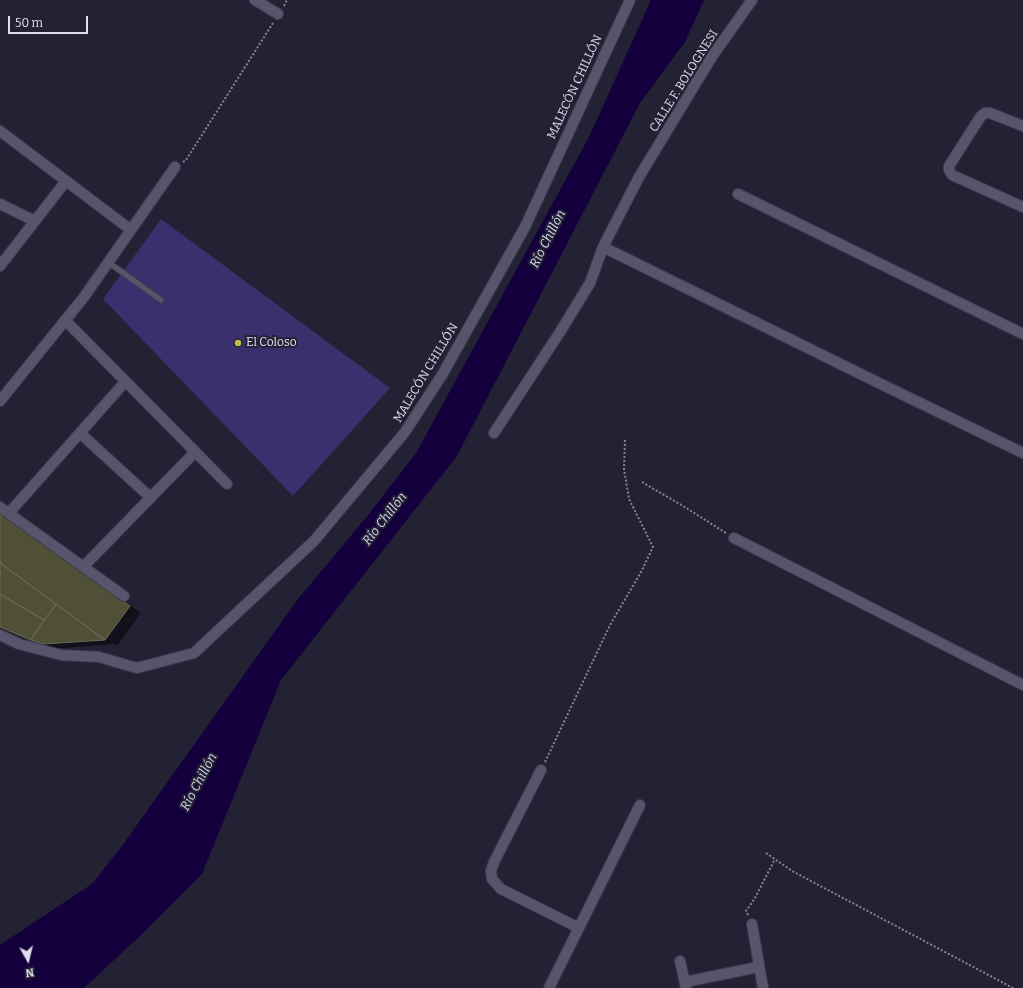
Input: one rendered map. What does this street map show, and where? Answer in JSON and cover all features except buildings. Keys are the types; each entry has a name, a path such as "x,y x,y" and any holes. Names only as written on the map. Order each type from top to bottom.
{"street":[{"path":"255,0 278,14"},
{"name":"MALECÓN CHILLÓN","path":"0,635 19,644 61,655 99,657 137,668 194,653 314,540 405,432 442,375 525,227 630,0"},
{"name":"CALLE F. BOLOGNESI","path":"494,433 590,283 603,247 639,177 713,55 752,0"},
{"path":"1022,124 990,113 985,113 980,116 949,170 952,175 1023,207"},
{"path":"0,131 130,230"},
{"path":"0,401 84,297 175,168"},
{"path":"0,266 66,181"},
{"path":"738,194 1023,334"},
{"path":"0,204 35,221"},
{"path":"603,247 1023,453"},
{"path":"65,320 227,484"},
{"path":"9,513 125,382"},
{"path":"80,433 151,498"},
{"path":"84,566 195,452"},
{"path":"0,507 124,596"},
{"path":"734,538 1023,685"},
{"path":"541,770 494,862 491,871 492,879 501,889 579,928"},
{"path":"549,988 640,805"},
{"path":"752,924 762,988"},
{"path":"680,961 685,985 758,967"}],"lane":[{"path":"108,262 161,300"}],"path":[{"path":"175,168 186,160 287,0"},
{"path":"541,770 610,625 641,572 653,547 629,499 624,469 625,440"},
{"path":"642,482 734,538"},
{"path":"766,853 792,871 1013,988"},
{"path":"752,924 746,911 756,898 775,859"}],"shaded area":[{"name":"El Coloso","path":"161,219 390,388 293,496 103,299"}],"water":[{"name":"Río Chillón","path":"651,0 704,0 685,42 640,103 457,456 281,680 202,874 143,933 84,988 0,988 0,945 92,884 122,846 298,599 369,514 416,453 589,137"}],"place":[{"name":"El Coloso","path":"238,343"}]}
